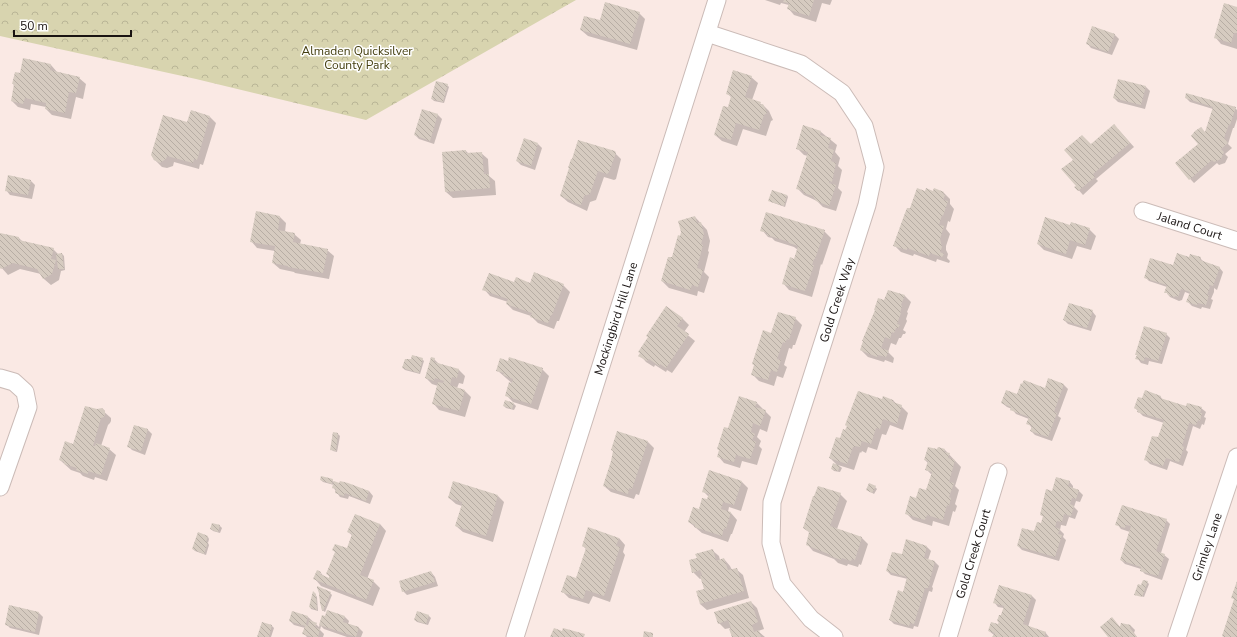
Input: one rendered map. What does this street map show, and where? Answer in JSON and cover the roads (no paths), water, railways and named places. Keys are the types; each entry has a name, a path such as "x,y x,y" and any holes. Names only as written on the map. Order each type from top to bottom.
{"street":[{"name":"Mockingbird Hill Lane","path":"515,637 718,0"},
{"name":"Gold Creek Way","path":"707,33 801,64 842,93 864,126 875,167 867,206 772,502 771,543 782,584 811,619 834,637"},
{"name":"Jaland Court","path":"1143,211 1237,241"},
{"path":"0,487 28,407 25,392 7,380"},
{"name":"Grimley Lane","path":"1177,637 1237,456"},
{"name":"Gold Creek Court","path":"948,637 998,472"}],"park label":[{"name":"Almaden Quicksilver County Park","path":"357,58"}]}
